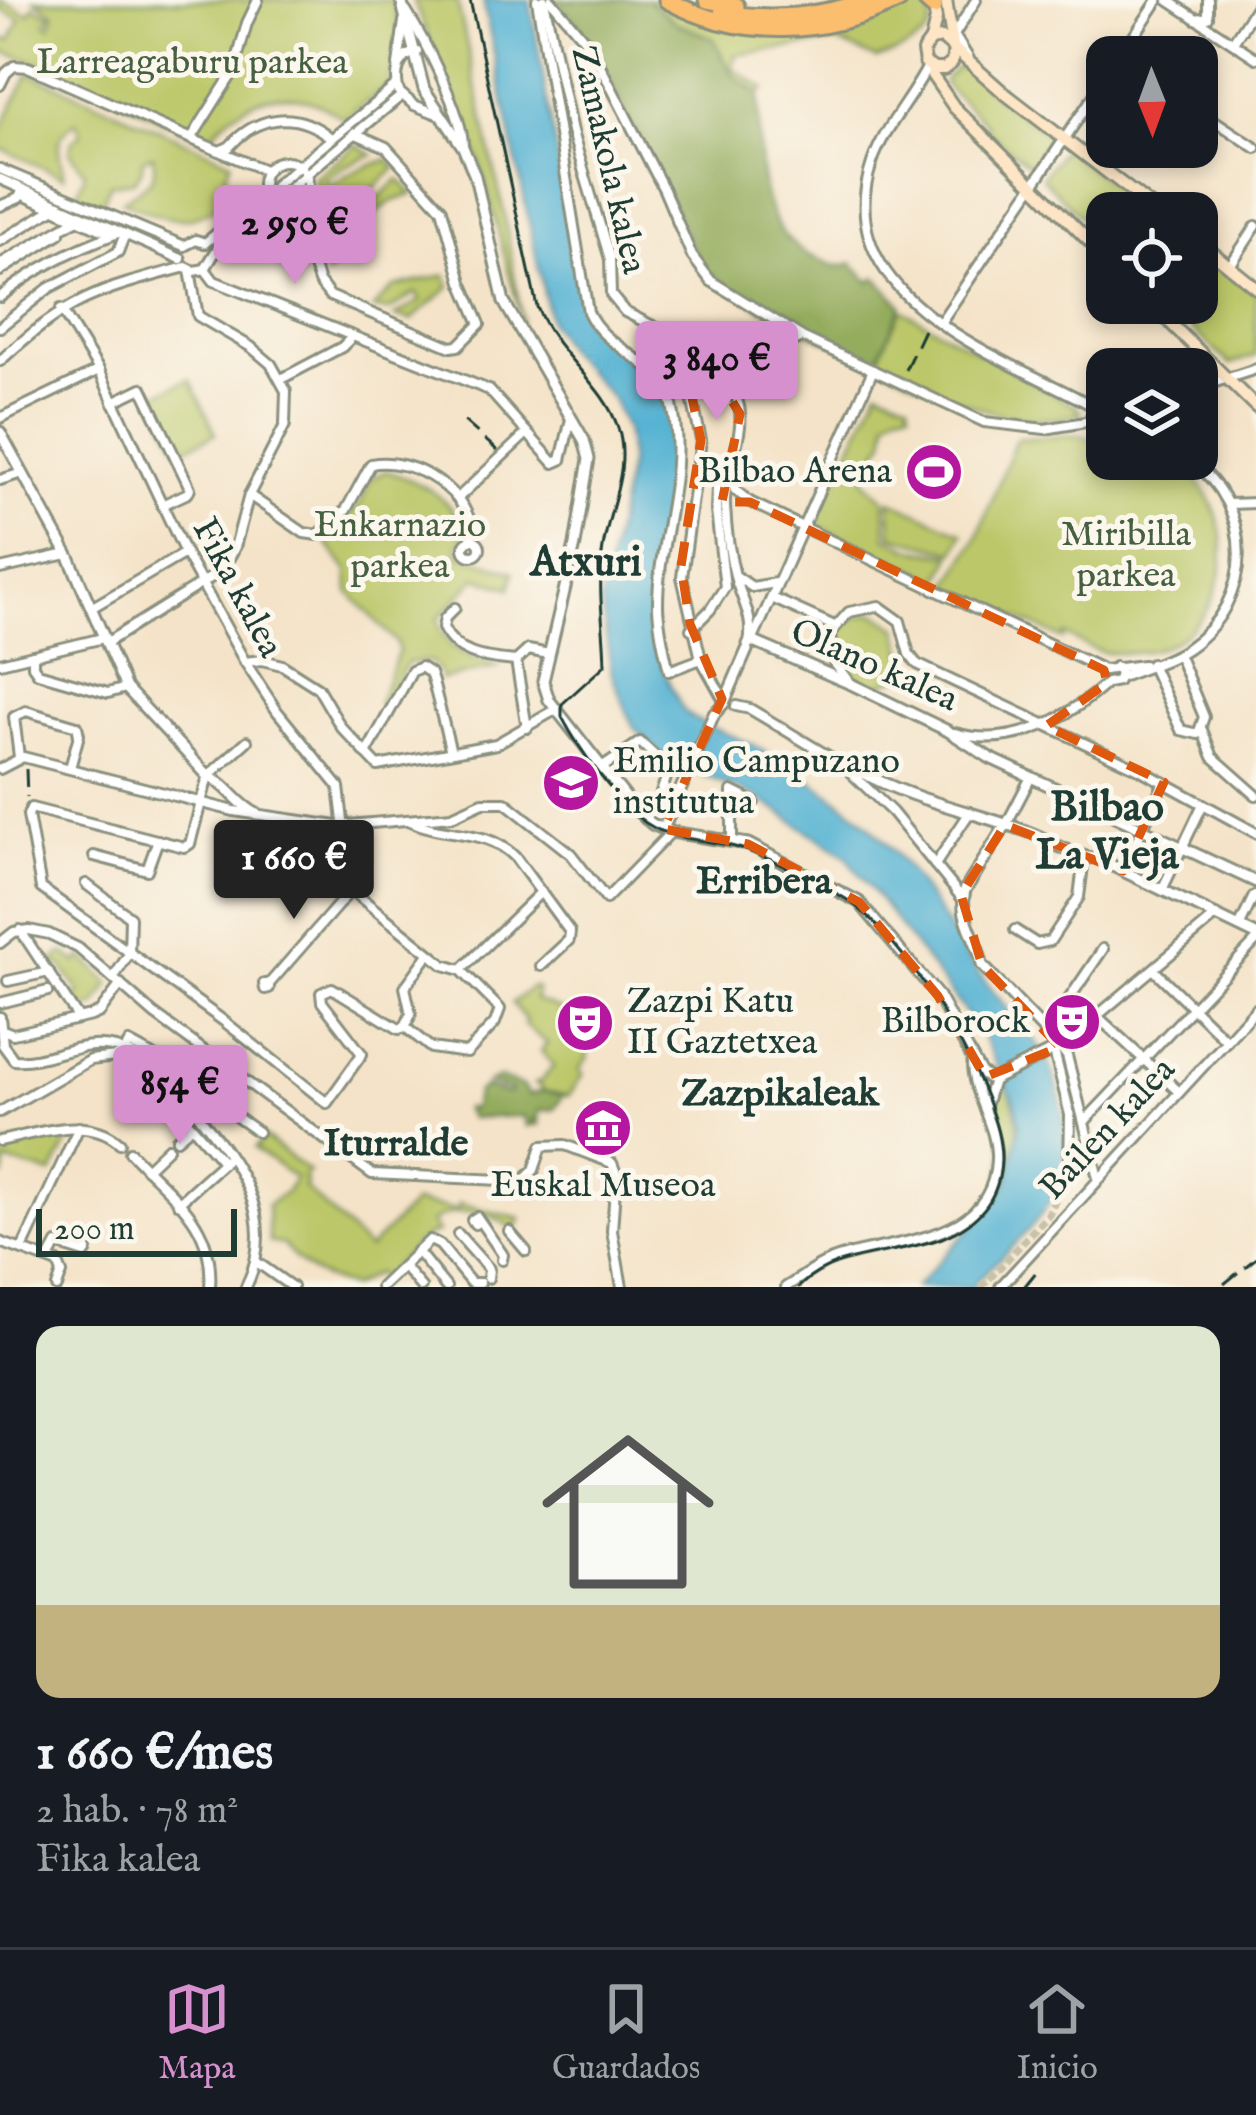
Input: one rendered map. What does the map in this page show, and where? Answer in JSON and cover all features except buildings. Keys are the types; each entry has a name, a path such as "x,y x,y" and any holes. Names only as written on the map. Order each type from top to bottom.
{"highway":[{"path":"667,0 709,19 763,29 822,25 868,6"},
{"path":"679,0 717,12 770,18 896,0"},
{"path":"707,0 785,9 840,0"}],"main road":[{"path":"937,4 931,40 922,55 928,77 1086,238"},
{"path":"928,77 949,67 954,44 937,4"},
{"path":"931,40 941,38 954,44 1003,92 1133,192"},
{"path":"1218,255 1256,288"},
{"path":"1171,324 1256,407"}],"street":[{"path":"191,139 234,71 258,0"},
{"path":"954,44 976,0"},
{"path":"1134,36 1158,0"},
{"path":"1168,0 1256,58"},
{"path":"1208,0 1211,30"},
{"path":"543,3 590,46 700,269 727,293 802,337 985,422 1046,429 1086,422"},
{"path":"543,3 588,312 603,336 652,369 672,403 671,519 658,608 669,671 701,659"},
{"name":"Zamakola kalea","path":"543,3 572,132 610,259 611,295 625,312 673,342 686,370"},
{"path":"402,4 412,52 437,110 463,147 478,186 504,302 587,449 588,478 543,689 645,819 667,831 757,848 860,902 938,996 980,1074 994,1080"},
{"path":"402,4 444,86 463,132 463,147"},
{"path":"402,4 397,85 401,96 414,105 437,110"},
{"path":"937,4 953,19 965,19"},
{"path":"1233,42 1256,7"},
{"path":"1195,18 1208,16"},
{"path":"412,52 429,58"},
{"path":"397,70 412,52"},
{"path":"0,86 14,66 28,67 265,170"},
{"path":"928,77 874,158 866,193 874,249 891,283 912,305 1086,402"},
{"path":"303,169 332,138 397,85"},
{"path":"437,110 444,86"},
{"path":"205,243 401,96"},
{"path":"940,323 1086,107"},
{"path":"227,152 252,126 276,118 301,120 332,138"},
{"path":"1218,123 1256,148"},
{"path":"292,206 317,278 330,296 451,346 458,346 480,324 462,282 442,209 386,146 354,133"},
{"path":"265,170 279,161 303,169"},
{"path":"292,206 307,193 303,169"},
{"path":"205,269 212,253 267,198 265,170"},
{"path":"0,174 20,194 185,265 205,269 214,281 489,390 558,463 571,419"},
{"path":"0,174 184,246 196,240 205,243 212,253"},
{"path":"20,194 75,221 119,235"},
{"path":"0,210 20,194"},
{"path":"267,198 292,206"},
{"path":"0,241 54,208"},
{"path":"0,267 43,236 75,221"},
{"path":"1231,264 1256,226"},
{"path":"0,300 38,268 92,241 119,235"},
{"path":"0,327 49,288 118,252 119,235"},
{"path":"0,663 105,641 202,586 229,560 249,495 286,422 287,398 281,379 251,346 198,316 184,246"},
{"path":"0,361 61,309 102,289 185,265"},
{"name":"Fika kalea","path":"61,309 99,370 185,553 245,662 277,711 333,776 341,796 351,890"},
{"path":"774,322 772,343 783,345 802,337"},
{"path":"281,379 342,347 353,336"},
{"path":"711,350 712,369 732,388 740,406 725,499 735,575 749,613 749,645"},
{"path":"686,370 712,369"},
{"path":"686,370 712,369"},
{"path":"1218,381 1256,369"},
{"path":"0,418 99,370"},
{"path":"686,370 701,440 681,566 691,629 724,702 750,709 891,788 1007,824 1096,859 1256,938 1083,1123"},
{"path":"0,769 19,757 200,802 343,826 452,816 490,800 505,802 571,854 606,899 667,831 668,814 681,785 724,702 874,370"},
{"path":"868,385 895,380"},
{"path":"112,402 142,388 190,488 162,505"},
{"path":"0,432 67,554 126,688 208,776 257,814"},
{"path":"458,498 527,433"},
{"path":"249,495 314,535 346,510 364,471 377,462 416,470 458,498 472,521 472,540"},
{"path":"691,629 724,586 716,511 718,464"},
{"path":"730,468 735,490 751,502 1104,670 1151,664 1178,654 1225,610 1235,586 1239,544 1228,504 1213,480"},
{"path":"0,480 22,473"},
{"path":"727,520 735,506 751,502"},
{"path":"1228,504 1256,503"},
{"path":"788,520 796,543"},
{"path":"91,608 185,553"},
{"path":"0,569 67,554"},
{"path":"735,575 752,587 778,582"},
{"path":"772,598 834,626"},
{"path":"850,683 841,675 830,649 834,626 863,606 885,609 903,627 909,654 917,664 1164,782 1256,833"},
{"path":"455,608 443,628 458,648 476,656 515,661 528,650 549,654"},
{"name":"Olano kalea","path":"749,645 850,683 948,731 989,738 1046,725 1107,683 1151,664"},
{"path":"1178,654 1204,717 1202,730 1213,758 1256,795"},
{"path":"33,655 38,673 108,693 126,688"},
{"path":"245,662 262,659 281,665 318,688 341,727 383,766 496,743 557,709"},
{"path":"515,661 527,728"},
{"path":"1151,664 1181,730 1194,735 1202,730"},
{"path":"366,754 412,671 421,667 434,682 451,752"},
{"path":"1115,667 1120,679"},
{"path":"1104,670 1107,683"},
{"path":"19,757 14,717 20,712 77,726 70,768"},
{"path":"1026,716 1026,732"},
{"path":"948,731 981,753 1256,882"},
{"path":"248,741 208,776 190,844 184,847 36,807 28,811 41,888 329,1103 362,1054 322,1001 321,993 332,988 392,1027 405,1027 431,1048 461,1053 471,1051 495,1023 500,1009 461,970"},
{"path":"603,767 640,742 669,769 670,776 645,819"},
{"path":"844,765 892,812 962,898 965,922 982,965 1048,1030 1070,1115 1069,1168"},
{"path":"962,898 1031,777"},
{"path":"1123,871 1164,782"},
{"path":"732,841 732,791 754,802"},
{"path":"1162,890 1203,804"},
{"path":"935,866 970,812"},
{"path":"409,820 493,840 515,857 570,936 541,966"},
{"path":"94,856 147,870 158,840"},
{"path":"1015,930 1037,944 1050,941 1079,897 1084,858"},
{"path":"4,1034 100,1012 118,981 129,954 129,915 86,884"},
{"path":"269,984 351,890 453,970 461,970 541,892"},
{"path":"1239,927 1254,896"},
{"path":"984,1108 994,1080 1055,1050 1216,916"},
{"path":"20,930 79,1019"},
{"path":"0,943 20,930 50,934 79,948 154,1014 372,1174 523,1180 534,1170 545,1144 569,1146 612,1162 616,1172 612,1231 622,1287"},
{"path":"1048,1030 1103,949"},
{"path":"405,1027 411,1014 405,986 429,954"},
{"path":"1154,970 1227,1041"},
{"path":"8,981 49,972"},
{"path":"0,1003 48,991"},
{"name":"Bailen kalea","path":"1000,1287 1256,1010"},
{"path":"0,1017 10,1057 21,1060 102,1051 129,1055 158,1072 227,1159"},
{"path":"1098,1017 1179,1092"},
{"path":"129,1055 129,1043 159,1059 257,1132"},
{"path":"1055,1050 1067,1056 1098,1179"},
{"path":"0,1112 102,1051"},
{"path":"789,1286 832,1259 911,1242 971,1216 984,1202 996,1169 996,1147 976,1090 972,1061"},
{"path":"141,1104 159,1088 191,1127 243,1174 255,1207 258,1263 246,1287"},
{"path":"22,1249 79,1127"},
{"path":"0,1141 79,1127 99,1128 120,1143"},
{"path":"177,1139 191,1127"},
{"path":"146,1169 168,1148"},
{"path":"130,1152 201,1227 212,1256 210,1287"},
{"path":"178,1203 227,1159"},
{"path":"475,1224 472,1220 477,1217 503,1255 487,1273"},
{"path":"458,1234 487,1273"},
{"path":"513,1237 526,1251"},
{"path":"388,1285 430,1240 487,1273"},
{"path":"0,1242 49,1258 62,1268 57,1287"},
{"path":"49,1258 58,1244 86,1250"},
{"path":"417,1251 446,1287"},
{"path":"258,1263 292,1287"},
{"path":"403,1266 421,1287"}],"highlighted area":[{"path":"712,369 740,414 722,502 750,502 1104,670 1107,683 1046,726 1164,782 1123,871 1005,825 961,895 982,965 1060,1047 985,1077 938,996 859,902 748,844 663,829 722,699 690,624 681,566 701,440 688,379"}],"green space":[{"name":"Larreagaburu parkea","path":"0,0 29,14 34,6 50,15 45,23 50,26 54,13 35,0 392,0 397,42 390,84 344,119 306,100 270,97 237,111 207,141 42,64 0,51 0,37 10,41 20,19 0,10"},
{"path":"413,0 457,0 504,213 522,322 479,158"},
{"path":"556,0 648,0 677,24 712,38 735,78 759,94 764,189 781,231 818,259 838,266 852,263 870,282 876,277 902,305 876,363 762,309 701,266 592,44"},
{"path":"648,0 659,0 704,21 878,13 906,0 920,0 931,23 921,40 876,59 837,42 735,55 733,68 765,89 759,94 735,78 712,38 677,24"},
{"path":"959,66 966,66 994,95 1051,136 1030,166 985,129 987,125 944,84"},
{"path":"29,73 231,161 226,174 228,197 201,215 177,219 122,201 151,179 153,155 143,159 134,181 110,184 101,206 76,196 85,173 70,152 72,141 81,133 76,122 60,140 64,177 0,148 0,131"},
{"path":"356,145 373,155 344,166 326,179 328,187 388,159 396,168 373,189 333,199 308,223 303,210 315,195 315,177"},
{"path":"1064,147 1121,192 1086,192 1086,222 1042,177"},
{"path":"399,179 413,194 391,202 362,223 368,230 327,275 323,256 345,239 358,218 349,215 338,233 318,248 311,232 338,207 378,198"},
{"path":"1218,265 1256,293 1256,356 1230,364 1218,348 1187,324 1218,324"},
{"path":"446,275 450,287 411,320 395,316 421,300 415,293 388,311 373,308 394,287"},
{"path":"901,309 1077,407 1081,414 1027,418 1001,414 876,363"},
{"path":"190,379 216,434 179,451 152,396"},
{"path":"879,389 909,401 910,409 888,419 885,441 865,468 866,482 885,499 887,538 912,549 952,555 940,581 814,524"},
{"name":"Miribilla parkea","path":"1086,438 1086,480 1198,483 1215,511 1222,542 1220,574 1210,604 1190,629 1163,647 1109,653 1065,635 1063,639 948,586 977,538 1016,439"},
{"name":"Enkarnazio parkea","path":"386,471 424,486 452,510 466,534 459,554 514,572 511,588 476,578 438,619 453,646 497,667 441,680 430,661 407,663 384,706 378,703 399,651 396,642 349,592 348,571 326,542 360,504 371,478"},
{"path":"890,500 963,533 955,552 892,536"},
{"path":"875,613 898,628 904,667 913,672 875,686 844,666 836,643 849,622"},
{"path":"64,953 77,963 82,957 110,983 95,1007 79,1009 72,1000 80,993 59,963 50,968 47,964"},
{"path":"532,987 537,989 535,1000 573,1014 575,1026 590,1028 587,1059 579,1070 583,1074 569,1096 542,1091 533,1084 554,1066 541,1051 547,1043 524,1025 526,1021 512,1003"},
{"path":"499,1078 522,1086 529,1095 542,1091 563,1095 555,1109 538,1111 539,1125 533,1119 526,1126 524,1116 469,1118 464,1109 472,1109 477,1092 485,1087 509,1094 511,1090 488,1083"},
{"path":"1006,1082 1016,1116 1016,1150 1007,1182 987,1211 1000,1182 1004,1154 995,1094"},
{"path":"49,1136 71,1137 52,1174 7,1162 4,1177 0,1176 0,1147"},
{"path":"264,1137 309,1172 303,1178 304,1187 368,1249 414,1203 458,1210 459,1203 521,1219 514,1231 497,1219 475,1213 441,1217 431,1223 438,1232 425,1237 381,1279 377,1273 351,1287 313,1272 284,1245 269,1242 267,1205 285,1193 295,1178 255,1149"}],"water":[{"path":"483,0 530,0 583,308 602,335 654,379 668,409 670,445 654,627 661,662 681,707 699,722 787,764 865,821 903,863 1052,1070 1064,1125 1058,1184 1027,1232 972,1287 915,1287 997,1200 1008,1181 1020,1124 981,1033 846,856 757,797 666,760 634,728 612,675 601,600 629,463 626,431 612,398 567,351 550,323"}],"tunnel":[{"path":"981,1287 1049,1214 1069,1168"}],"tram line":[{"path":"470,0 537,307 555,340 611,412 621,444 620,476 602,555 605,665 562,704 562,717 600,774 646,823 669,834 767,859 841,896 865,914 940,1007 993,1116 1001,1153 999,1176 987,1205 968,1224 921,1245 843,1262 799,1287"}],"railway":[{"path":"905,370 924,330"},
{"path":"464,421 498,451"},
{"path":"26,769 27,797"},
{"path":"1224,1284 1256,1258"},
{"path":"1024,1287 1041,1266"}],"place":[{"name":"Bilbao Arena","path":"934,472"},
{"name":"Emilio Campuzano institutua","path":"571,783"},
{"name":"Bilborock","path":"1072,1022"},
{"name":"Zazpi Katu II Gaztetxea","path":"585,1023"},
{"name":"Euskal Museoa","path":"603,1128"}],"district":[{"name":"Atxuri","path":"586,563"},
{"name":"Bilbao La Vieja","path":"1107,832"},
{"name":"Erribera","path":"764,882"},
{"name":"Zazpikaleak","path":"780,1094"},
{"name":"Iturralde","path":"396,1144"}]}
